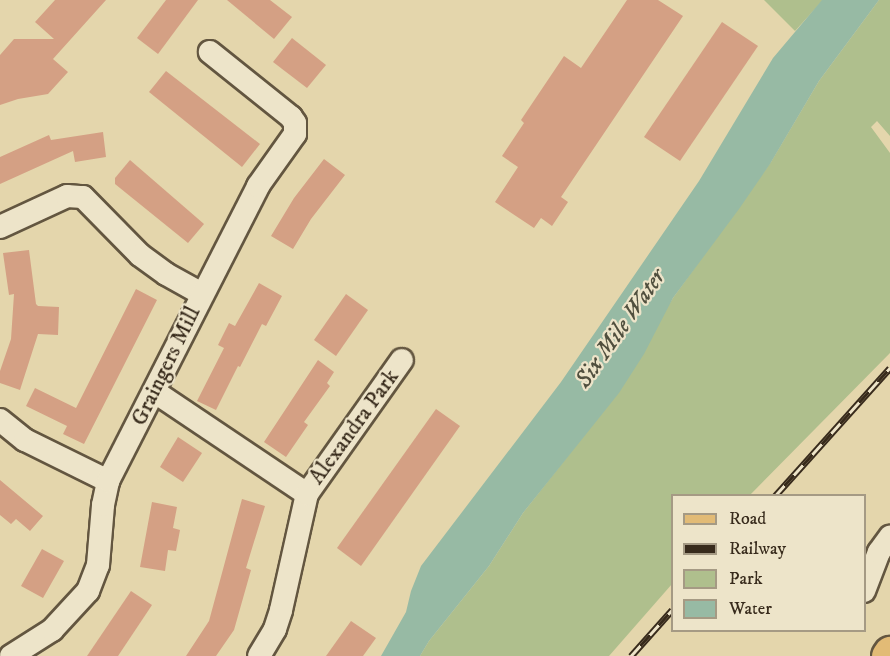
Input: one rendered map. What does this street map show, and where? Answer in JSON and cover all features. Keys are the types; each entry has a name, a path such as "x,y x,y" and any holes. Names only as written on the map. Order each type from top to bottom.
{"street":[{"path":"202,294 258,186 294,136 296,128 291,117 210,52"},
{"name":"Graingers Mill","path":"0,227 67,196 83,196 140,255 166,274 202,294 155,392 108,481"},
{"name":"Alexandra Park","path":"259,656 274,629 281,610 307,494 402,360"},
{"name":"Alexandra Park","path":"155,392 307,494"},
{"path":"0,420 25,440 108,481 103,505 98,565 93,583 81,602 68,616 24,653"},
{"path":"874,585 879,552 890,537"}],"green space":[{"path":"764,0 823,0 795,31"},
{"path":"879,0 890,0 890,136 877,121 871,127 890,153 890,353 751,494 671,494 671,585 609,656 420,656 429,641 489,566 523,513 601,414 673,298 771,162 819,81"}],"water":[{"name":"Six Mile Water","path":"822,0 879,0 819,81 770,164 739,209 673,298 644,354 619,393 523,513 489,566 429,641 420,656 381,656 406,612 421,566 561,382 699,181 773,58"}],"building":[{"path":"55,0 106,0 53,59 68,72 48,94 18,99 0,105 0,55 14,39 54,39 35,22"},
{"path":"166,0 198,0 158,54 137,38"},
{"path":"227,0 270,0 292,17 274,39"},
{"path":"627,0 658,0 683,16 561,197 568,202 552,226 541,218 534,228 495,202 518,167 502,156 524,123 521,120 564,56 581,68"},
{"path":"722,22 758,46 680,161 644,137"},
{"path":"292,38 326,65 307,88 273,62"},
{"path":"166,71 260,144 242,167 149,92"},
{"path":"103,132 106,157 75,162 73,151 0,184 0,157 49,135 51,140"},
{"path":"324,159 345,175 311,219 293,249 271,236 294,198"},
{"path":"130,160 204,224 188,243 115,184 115,178"},
{"path":"29,250 36,304 59,307 58,335 38,334 20,390 0,383 0,371 11,339 14,294 9,295 3,253"},
{"path":"259,283 282,296 266,326 262,324 216,410 197,401 224,348 218,345 229,323 235,326"},
{"path":"136,289 157,300 84,444 63,434 67,426 26,406 35,388 76,408"},
{"path":"346,294 368,310 336,356 314,340"},
{"path":"318,360 334,372 327,383 330,386 304,422 308,425 286,457 264,442"},
{"path":"436,409 460,426 361,566 337,548"},
{"path":"178,437 202,453 183,482 160,467"},
{"path":"0,480 43,516 30,531 16,519 11,524 0,515"},
{"path":"242,499 265,506 246,568 251,570 234,630 216,656 186,656 209,621"},
{"path":"152,502 177,507 173,528 180,530 176,551 168,550 165,571 140,567"},
{"path":"42,549 64,561 43,598 21,586"},
{"path":"131,591 152,605 118,656 87,656"},
{"path":"351,621 376,638 363,656 326,656"}],"railway":[{"path":"777,494 890,368"},
{"path":"631,656 671,611"}]}
